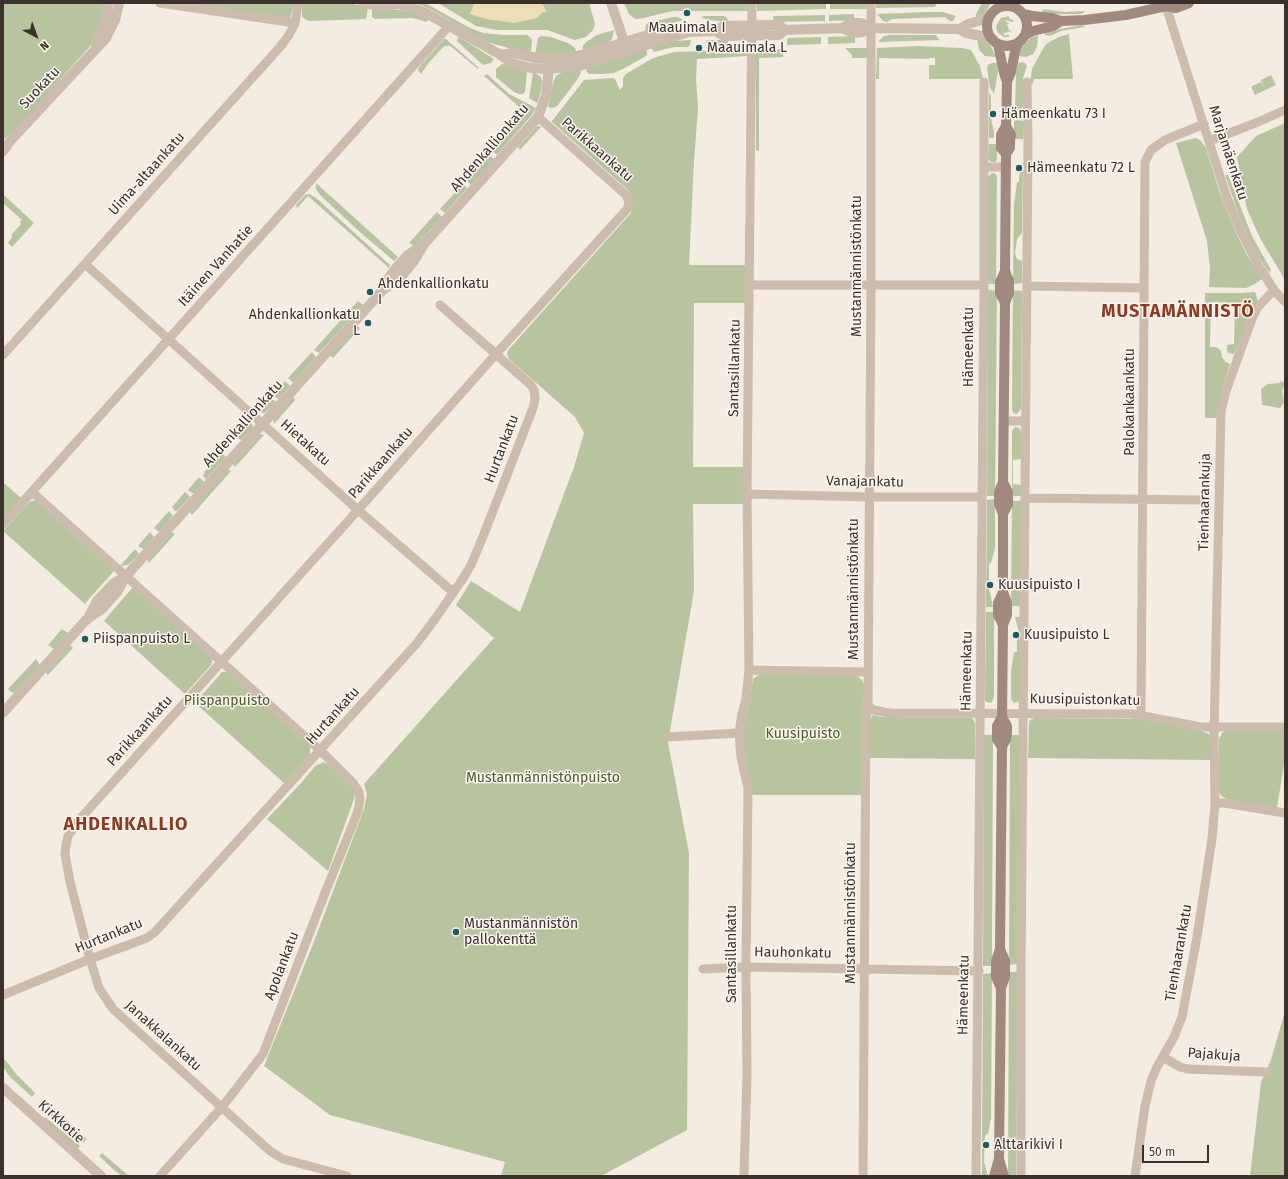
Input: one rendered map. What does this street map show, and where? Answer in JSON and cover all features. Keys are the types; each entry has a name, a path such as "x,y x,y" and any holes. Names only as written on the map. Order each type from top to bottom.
{"main road":[{"path":"1007,82 995,42 989,34 987,27 988,21 994,9 1006,6 1019,9 1032,16 1052,18 1061,21 1126,15 1167,4 1176,8 1190,3"},
{"path":"994,1176 999,1159 1001,988 1005,977 1005,961 1000,949 1002,747 1006,739 1007,732 1007,726 1002,715 1003,625 1007,615 1007,603 1003,592 1003,514 1008,504 1008,492 1003,482 1004,303 1009,293 1009,281 1005,271 1006,154 1010,148 1011,135 1006,126 1006,114 1007,82 1011,72 1015,52 1027,26 1019,9"},
{"path":"995,42 1005,46 1012,45 1033,31 1053,26 1061,21"},
{"path":"999,1159 1004,1176"}],"street":[{"name":"Suokatu","path":"90,54 105,23 108,3"},
{"name":"Suokatu","path":"3,151 7,143 106,38 115,20 119,3"},
{"path":"160,3 295,22"},
{"name":"Uima-altaankatu","path":"3,355 280,46 289,35 295,22 298,3"},
{"path":"363,3 380,6 397,3 426,13 501,55 514,53 549,64 562,59 626,46 663,30 715,32 724,36 752,31 779,35 785,30 842,28 851,23 861,23 872,28 960,29 968,24 982,20 994,9"},
{"path":"611,3 626,46"},
{"name":"Santasillankatu","path":"744,1176 747,1076 746,967 748,788 741,758 739,733 746,699 749,670 747,494 752,3"},
{"name":"Mustanmännistönkatu","path":"863,1176 871,285 871,3"},
{"name":"Marjamäenkatu","path":"1167,4 1226,195 1240,230 1258,265 1274,290 1285,302"},
{"name":"Itäinen Vanhatie","path":"3,524 449,26"},
{"path":"960,29 966,33 982,36 995,42"},
{"name":"Ahdenkallionkatu","path":"3,713 86,620 97,602 113,584 126,576 382,291 400,278 414,261 425,243 538,117 546,95 549,64"},
{"name":"Hämeenkatu","path":"976,1176 985,167 984,82"},
{"path":"1021,1176 1027,82"},
{"path":"1209,141 1285,110"},
{"path":"1006,114 1028,114"},
{"name":"Parikkaankatu","path":"68,836 79,820 628,208 629,201 626,195 538,117"},
{"name":"Palokankaankatu","path":"1141,715 1145,162 1151,150 1165,140 1204,124"},
{"path":"985,167 1006,167"},
{"name":"Hietakatu","path":"85,264 358,510 454,592"},
{"path":"750,285 984,285"},
{"path":"1027,286 1144,288"},
{"name":"Tienhaarankuja","path":"1215,727 1222,411 1226,391 1254,316 1258,307 1274,290"},
{"name":"Hurtankatu","path":"3,995 90,959 147,938 155,932 417,643 454,592 470,565 482,539 533,408 535,399 534,390 531,385 440,306"},
{"path":"1004,421 1025,421"},
{"path":"32,492 320,750"},
{"name":"Vanajankatu","path":"747,494 869,497 982,497"},
{"path":"1025,498 1203,500"},
{"path":"749,670 867,672"},
{"path":"868,706 874,710 889,713 980,713 1002,715"},
{"name":"Kuusipuistonkatu","path":"1002,715 1024,713 1141,715 1201,727 1215,727"},
{"path":"1215,727 1285,727"},
{"name":"Tienhaarankatu","path":"1135,1176 1149,1087 1157,1067 1174,1038 1182,1017 1197,937 1212,839 1215,803 1215,727"},
{"path":"667,737 739,733"},
{"name":"Apolankatu","path":"160,1176 222,1107 263,1054 358,811 360,799 359,792 353,783 320,750"},
{"path":"1215,803 1224,803 1285,813"},
{"name":"Janakkalankatu","path":"68,836 65,854 70,882 90,959 99,988 113,1009 270,1151 283,1159 347,1176"},
{"name":"Hauhonkatu","path":"704,970 746,967 979,971"},
{"name":"Pajakuja","path":"1163,1057 1180,1067 1188,1069 1266,1072"},
{"name":"Kirkkotie","path":"3,1088 101,1176"}],"green space":[{"path":"3,3 104,3 102,20 92,44 14,131 3,140"},
{"path":"183,3 294,3 290,18"},
{"path":"302,3 348,3 368,7 366,19 309,21 302,17"},
{"path":"414,3 425,3 470,28 483,33 527,35 531,38 532,42 531,51 529,53 519,51 487,42 428,8"},
{"path":"438,3 589,3 595,24 593,30 586,37 575,40 547,30 497,30 476,26"},
{"path":"624,3 748,3 748,11 673,11 635,19 629,14"},
{"path":"757,3 826,3 826,9 757,11"},
{"path":"830,3 868,3 868,9 830,9"},
{"path":"876,3 937,3 935,7 876,8"},
{"path":"982,3 991,3 985,13 976,18 976,14"},
{"path":"372,7 407,11 428,19 427,22 413,18 375,19 372,17"},
{"path":"1043,9 1065,12 1085,11 1082,14 1060,14 1042,13"},
{"path":"943,12 956,16 953,21 950,21 945,17 892,19 887,22 883,21 877,14"},
{"path":"854,14 854,20 829,21 829,15"},
{"path":"825,15 825,21 774,22 773,16 774,16"},
{"path":"724,16 727,18 728,22 707,20 701,17"},
{"path":"1009,16 1009,18 1014,21 1012,22 1006,20 1006,22 1010,23 1007,24 1009,29 1007,31 1012,31 1004,33 1004,35 1009,35 1009,37 1004,37 998,33 996,28 1001,18"},
{"path":"678,17 683,20 645,31 648,23"},
{"path":"1082,25 1085,27 1061,31 1050,36 1045,35 1044,32"},
{"path":"614,30 612,39 608,43 582,52 583,45 589,40 597,35"},
{"path":"1069,34 1073,79 1034,79 1033,84 1030,83 1032,69 1046,44 1059,37"},
{"path":"936,35 939,40 878,42 884,36"},
{"path":"1038,35 1037,47 1033,54 1026,57 1019,56 1025,42"},
{"path":"541,36 551,37 568,43 575,48 577,53 560,56 535,55 538,38"},
{"path":"855,36 855,43 828,44 828,37"},
{"path":"459,37 494,59 491,63 483,65 457,41"},
{"path":"821,37 821,44 787,45 788,38"},
{"path":"444,39 446,39 479,68 478,69 450,46 444,46 421,74 418,70 419,67"},
{"path":"977,39 988,43 996,57 985,56 979,50"},
{"path":"691,40 688,47 674,47 654,52 651,47 674,41"},
{"path":"706,40 728,40 728,43 725,45 707,46"},
{"path":"917,46 962,48 971,50 980,66 983,79 929,79 929,65 935,65 935,58 879,58 879,79 876,79 877,48"},
{"path":"845,48 867,48 868,58 852,58 852,55"},
{"path":"646,49 646,56 614,73 589,74 587,72 586,68"},
{"path":"783,49 783,57 759,58 759,151 756,150 756,52"},
{"name":"Mustanmännistönpuisto","path":"746,51 748,56 697,59 696,79 698,108 689,265 747,265 746,303 694,303 693,467 745,467 744,504 693,504 694,591 668,742 689,853 687,1130 601,1176 501,1176 505,1162 330,1115 264,1066 313,944 364,809 367,794 364,784 494,638 456,605 471,581 520,612 574,467 584,433 575,417 509,359 507,354 509,349 631,213 633,201 629,191 552,121 584,80 612,78 615,79 620,90 623,86 623,78 626,74 653,58 674,52"},
{"path":"1022,62 1027,66 1023,78 1023,105 1021,111 1017,111 1015,109 1016,73 1018,63"},
{"path":"997,63 998,72 994,94 990,88 987,68 988,65"},
{"path":"502,64 527,71 525,92 523,94 514,92 496,77 496,69"},
{"path":"580,69 581,73 577,80 558,105 552,108 548,107 556,76 562,72"},
{"path":"533,72 540,76 542,80 541,91 537,103 529,98"},
{"path":"487,74 509,94 536,108 531,116 497,155 492,151 526,113 484,76"},
{"path":"1271,75 1276,85 1255,95 1252,86 1261,82 1264,88 1261,80"},
{"path":"989,92 991,96 991,118 994,138 989,138"},
{"path":"1014,121 1023,121 1024,124 1023,139 1014,139"},
{"path":"1285,123 1285,280 1260,238 1247,209 1237,157 1256,136"},
{"path":"538,126 541,127 520,150 518,147"},
{"path":"1196,138 1201,141 1206,148 1219,190 1236,233 1247,255 1262,279 1246,288 1209,287 1210,268 1207,241 1176,143"},
{"path":"989,144 997,144 996,162 991,162 988,158"},
{"path":"489,155 494,159 471,185 466,181"},
{"path":"1020,170 1023,170 1022,233 1017,239 1015,253 1017,259 1022,261 1022,283 1013,284 1014,205"},
{"path":"992,173 997,176 996,284 988,284 988,177"},
{"path":"1225,175 1228,175 1252,236 1271,270 1269,273 1255,251 1242,224"},
{"path":"316,183 398,257 394,261 361,233 321,196 316,189"},
{"path":"463,184 467,188 445,213 440,209"},
{"path":"3,194 34,223 12,247 8,243 12,237 12,234 21,224 20,222 22,220 3,203"},
{"path":"309,194 315,197 390,265 389,268 308,196 297,208 296,205 305,195"},
{"path":"437,212 442,217 415,246 409,243"},
{"path":"1013,290 1022,291 1021,409 1017,414 1012,410"},
{"path":"988,291 997,291 995,496 987,496"},
{"path":"1255,292 1258,301 1234,354 1228,353 1227,345 1234,344 1235,303 1211,302 1210,347 1216,347 1219,349 1222,357 1230,364 1223,387 1217,418 1205,418 1205,293"},
{"path":"358,301 363,305 319,353 314,350"},
{"path":"357,326 360,328 333,358 330,355"},
{"path":"312,352 316,357 294,382 292,382 288,378"},
{"path":"285,381 290,386 278,399 273,395"},
{"path":"1281,381 1285,383 1282,391 1284,402 1280,408 1262,405 1261,389 1268,384 1279,383"},
{"path":"293,397 295,400 274,424 273,420"},
{"path":"271,398 276,402 265,413 257,412"},
{"path":"251,419 253,428 241,440 235,437"},
{"path":"1016,427 1020,429 1021,432 1021,459 1013,460 1013,484 1021,485 1021,496 1012,496 1012,431"},
{"path":"260,434 264,435 235,467 233,464"},
{"path":"222,453 226,457 206,479 203,476 205,471"},
{"path":"228,469 231,471 192,515 190,512"},
{"path":"199,477 204,482 194,493 192,493 188,490"},
{"path":"3,482 21,498 3,519"},
{"path":"185,492 190,497 177,511 175,511 172,507"},
{"path":"995,499 995,548 991,563 989,564 989,588 993,607 986,607 987,500"},
{"path":"36,501 114,571 85,604 3,531 29,502"},
{"path":"1012,501 1021,501 1020,606 1011,606"},
{"path":"169,511 173,516 160,531 158,531 154,528"},
{"path":"150,532 154,537 144,549 138,546"},
{"path":"172,532 175,534 149,563 147,560"},
{"path":"135,549 139,554 128,565 120,566"},
{"name":"Piispanpuisto","path":"132,588 136,589 212,657 211,665 185,694 104,621"},
{"path":"986,612 994,612 994,698 991,703 986,702 985,699"},
{"path":"1015,617 1020,617 1020,697 1019,701 1014,703 1011,699 1011,672 1014,652 1017,652 1017,633 1019,633"},
{"path":"62,629 68,633 54,649 48,645"},
{"path":"70,645 73,648 48,675 46,672"},
{"path":"36,659 40,665 14,693 11,692 8,689"},
{"name":"Piispanpuisto","path":"222,672 228,672 310,746 310,755 284,783 195,703"},
{"name":"Kuusipuisto","path":"762,674 856,675 862,680 864,685 863,795 752,795 743,745 743,729 753,679"},
{"name":"Kuusipuisto","path":"873,715 882,717 972,718 975,723 975,759 869,758 869,720"},
{"path":"1034,718 1141,719 1201,731 1209,734 1210,737 1210,760 1028,758 1029,721"},
{"path":"1227,730 1285,731 1285,758 1277,808 1230,800 1220,794 1219,739 1222,733"},
{"path":"984,735 993,735 992,966 983,966"},
{"path":"1010,735 1019,735 1017,964 1009,965"},
{"path":"324,762 351,786 355,793 328,871 267,819 315,766"},
{"path":"1009,972 1016,972 1018,974 1016,1176 1008,1176"},
{"path":"992,973 991,1118 988,1134 985,1135 984,1162 988,1176 982,1176 983,974"},
{"path":"1285,1011 1285,1176 1250,1176 1261,1082 1271,1060"},
{"path":"3,1057 17,1075 35,1093 32,1097 11,1078 3,1067"},
{"path":"53,1108 87,1139 83,1143 58,1123 49,1113"},
{"path":"45,1117 80,1146 77,1149 43,1119"},
{"path":"102,1153 129,1176 122,1176 114,1170 99,1156"}],"sand":[{"path":"474,3 542,3 547,12 543,12 537,18 514,23 486,19 470,14"}],"place":[{"name":"Maauimala I","path":"687,13"},
{"name":"Maauimala L","path":"699,48"},
{"name":"Hämeenkatu 73 I","path":"993,114"},
{"name":"Hämeenkatu 72 L","path":"1019,168"},
{"name":"Ahdenkallionkatu I","path":"370,292"},
{"name":"Ahdenkallionkatu L","path":"368,323"},
{"name":"Kuusipuisto I","path":"990,585"},
{"name":"Kuusipuisto L","path":"1016,635"},
{"name":"Piispanpuisto L","path":"85,639"},
{"name":"Mustanmännistön pallokenttä","path":"456,932"},
{"name":"Alttarikivi I","path":"986,1145"}],"district":[{"name":"MUSTAMÄNNISTÖ","path":"1178,312"},
{"name":"AHDENKALLIO","path":"126,825"}]}
